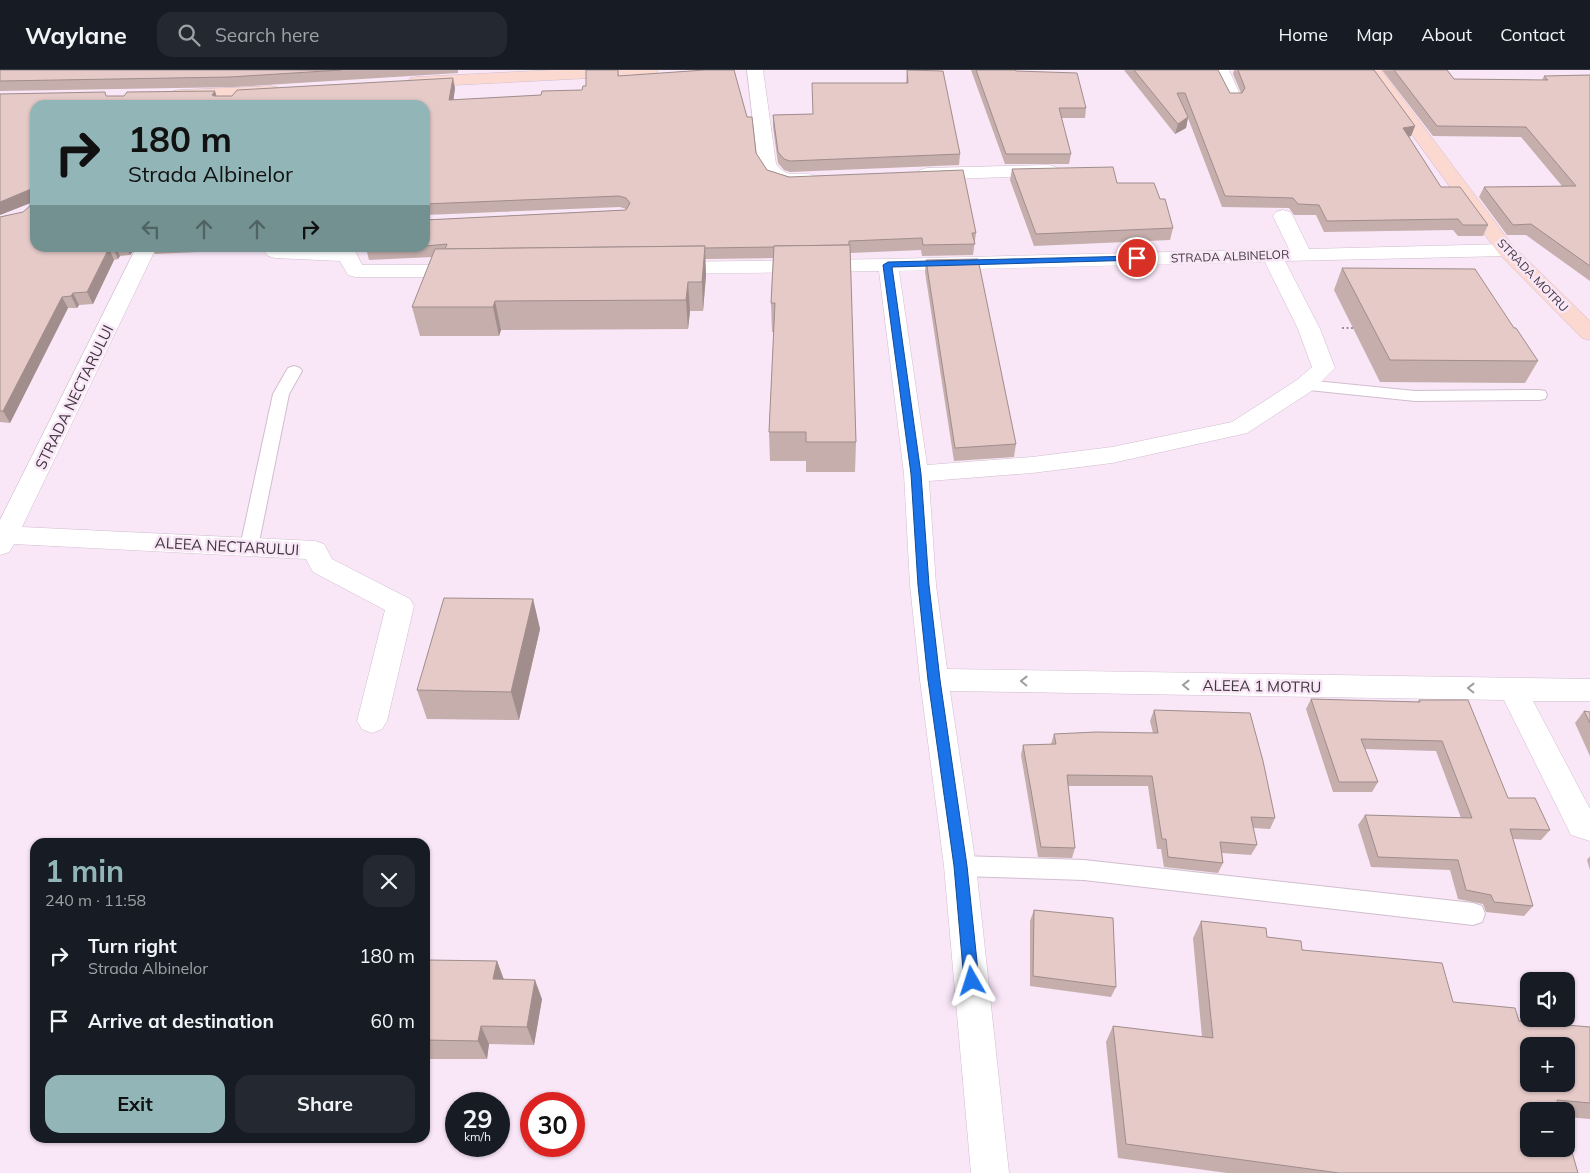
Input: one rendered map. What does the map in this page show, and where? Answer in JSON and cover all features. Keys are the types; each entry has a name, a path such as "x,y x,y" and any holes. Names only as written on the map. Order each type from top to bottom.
{"street":[{"path":"403,83 523,73 650,70"},
{"path":"755,70 768,164 771,171 776,176 789,180 826,178"},
{"path":"1221,70 1233,97"},
{"name":"STRADA MOTRU","path":"1373,70 1506,250 1590,333"},
{"path":"164,96 231,99 284,90"},
{"path":"912,174 1068,171"},
{"path":"1283,216 1301,254"},
{"name":"STRADA ALBINELOR","path":"651,268 888,265 1506,250"},
{"name":"STRADA NECTARULUI","path":"3,540 144,252"},
{"path":"276,252 483,271"},
{"path":"916,474 1032,465 1112,455 1240,428 1305,385 1324,368 1309,329 1272,255"},
{"path":"888,265 916,474 924,585 934,680 960,866 990,1173"},
{"name":"ALEEA NECTARULUI","path":"3,540 315,550 322,565 400,606 372,721"},
{"name":"ALEEA 1 MOTRU","path":"934,680 1590,690"},
{"path":"1513,689 1582,825 1590,827"}],"lane":[{"path":"249,547 281,394 294,371"},
{"path":"1305,385 1415,396 1539,394"},
{"path":"960,866 1084,870 1473,914"}],"path":[{"path":"1309,329 1356,328"}],"building":[{"path":"0,70 341,70 230,77 0,81"},
{"path":"586,70 618,70 618,76 734,70 747,117 752,117 756,153 767,170 789,177 963,170 976,233 972,233 975,244 923,245 922,238 849,241 849,245 774,247 445,249 447,244 430,246 430,220 626,210 630,203 626,198 619,196 430,204 430,100 30,100 30,189 0,202 0,94 105,92 106,96 124,96 127,92 215,91 212,95 214,96 232,96 237,90 453,78 449,100 541,95 542,91 582,90 583,86 586,86"},
{"path":"907,70 943,71 960,154 790,161 784,159 778,152 773,115 813,114 812,83 908,83"},
{"path":"976,70 1077,73 1086,108 1059,108 1071,154 1006,154"},
{"path":"1134,70 1218,70 1230,93 1242,93 1245,88 1238,70 1374,70 1415,126 1403,128 1441,187 1460,187 1488,225 1463,225 1458,219 1327,221 1319,205 1298,204 1293,198 1225,196 1185,93 1177,93 1188,117 1178,124"},
{"path":"1394,70 1447,70 1454,79 1548,80 1544,76 1590,75 1590,266 1531,224 1513,225 1484,187 1576,186 1526,127 1437,126"},
{"path":"1113,167 1117,183 1154,183 1160,199 1165,199 1173,228 1036,234 1012,169"},
{"path":"30,206 30,252 107,252 87,292 73,293 71,296 62,297 3,411 0,411 0,217 23,212"},
{"path":"850,245 856,442 806,442 806,432 769,432 775,303 771,303 774,246"},
{"path":"705,246 702,282 688,282 686,300 495,301 493,307 412,307 435,249"},
{"path":"978,259 1016,444 955,448 926,260"},
{"path":"1342,268 1475,269 1538,361 1390,360"},
{"path":"444,598 533,599 511,692 417,690"},
{"path":"1311,699 1420,702 1419,700 1468,700 1508,798 1535,798 1550,830 1510,829 1533,906 1494,902 1491,895 1466,890 1458,860 1378,857 1365,815 1472,818 1442,741 1361,739 1378,782 1339,782"},
{"path":"1154,710 1250,713 1263,761 1275,818 1251,817 1257,845 1220,842 1223,863 1168,857 1166,839 1162,839 1152,776 1067,775 1075,848 1041,847 1023,745 1056,744 1054,734 1096,732 1158,733"},
{"path":"1584,711 1590,712 1590,723"},
{"path":"1034,910 1113,918 1116,987 1033,976"},
{"path":"1201,921 1266,928 1267,937 1301,941 1302,950 1442,963 1453,1002 1515,1008 1520,1021 1520,1027 1590,1027 1590,1103 1557,1100 1558,1102 1520,1102 1520,1157 1573,1157 1578,1173 1339,1173 1126,1144 1113,1026 1213,1038"},
{"path":"430,960 497,961 493,979 535,980 527,1027 481,1026 478,1041 430,1040"}],"route":[{"path":"972,981 960,866 934,680 924,585 916,474 888,265 1137,258"}]}
